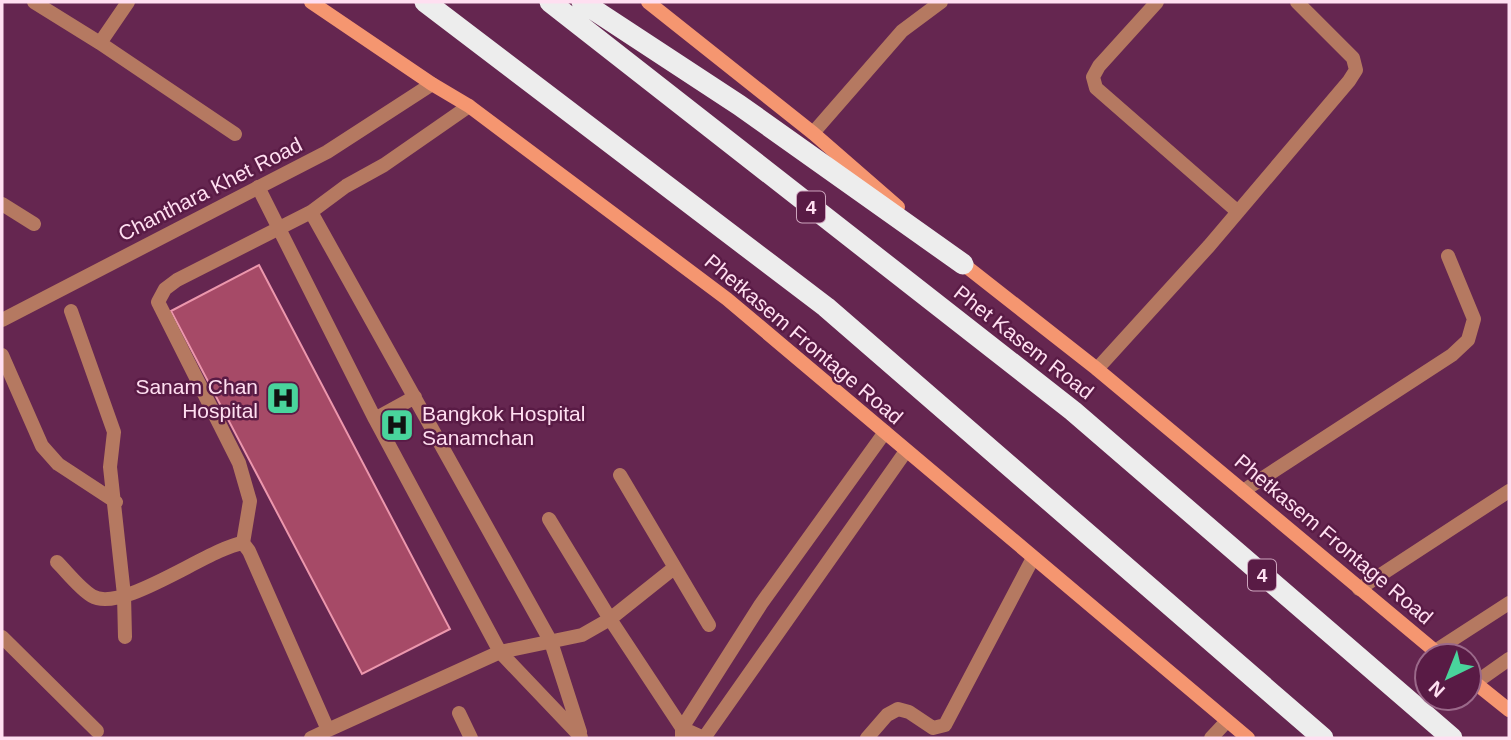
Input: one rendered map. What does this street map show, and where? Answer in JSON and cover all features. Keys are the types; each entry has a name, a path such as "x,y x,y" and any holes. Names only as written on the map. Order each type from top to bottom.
{"highway":[{"path":"425,2 826,307 1323,738"},
{"name":"Phet Kasem Road","path":"550,2 1073,411 1452,738"},
{"path":"582,2 739,105 963,264"}],"main road":[{"name":"Phetkasem Frontage Road","path":"311,2 469,106 727,299 1248,738"},
{"name":"Phetkasem Frontage Road","path":"648,2 813,133 963,264 1097,369 1423,642"},
{"path":"1483,689 1509,710"}],"street":[{"path":"34,2 235,134"},
{"path":"100,43 128,2"},
{"path":"813,133 902,31 941,2"},
{"path":"1157,2 1099,66 1093,77 1096,88 1238,212"},
{"path":"1097,369 1238,212 1356,70 1353,58 1297,2"},
{"name":"Chanthara Khet Road","path":"2,320 327,152 432,84"},
{"path":"328,730 243,542 250,501 239,463 158,302 164,289 177,280 312,212 346,186 384,164 469,106"},
{"path":"258,187 375,419 500,652 582,738"},
{"path":"2,204 34,223"},
{"path":"312,212 551,642 582,738"},
{"path":"1243,491 1452,355 1468,340 1474,319 1448,256"},
{"path":"71,311 114,432 110,467 116,502 125,638"},
{"path":"2,355 42,446 58,464 116,502"},
{"path":"375,419 415,397"},
{"path":"682,733 761,604 885,432"},
{"path":"549,519 682,733 704,738 906,451"},
{"path":"620,475 709,625"},
{"path":"1359,589 1509,491"},
{"path":"57,562 91,596 102,599 124,595 169,578 228,545 243,542"},
{"path":"867,738 887,715 898,709 909,712 933,728 945,725 1033,558"},
{"path":"311,738 500,652 582,635 610,619 674,568"},
{"path":"1455,642 1509,603"},
{"path":"2,637 97,731"},
{"path":"1483,674 1509,659"},
{"path":"459,713 471,738"},
{"path":"1212,738 1227,721"}],"building":[{"path":"259,265 450,629 362,674 171,311"}],"place":[{"name":"Sanam Chan Hospital","path":"283,398"},
{"name":"Bangkok Hospital Sanamchan","path":"397,425"}]}
